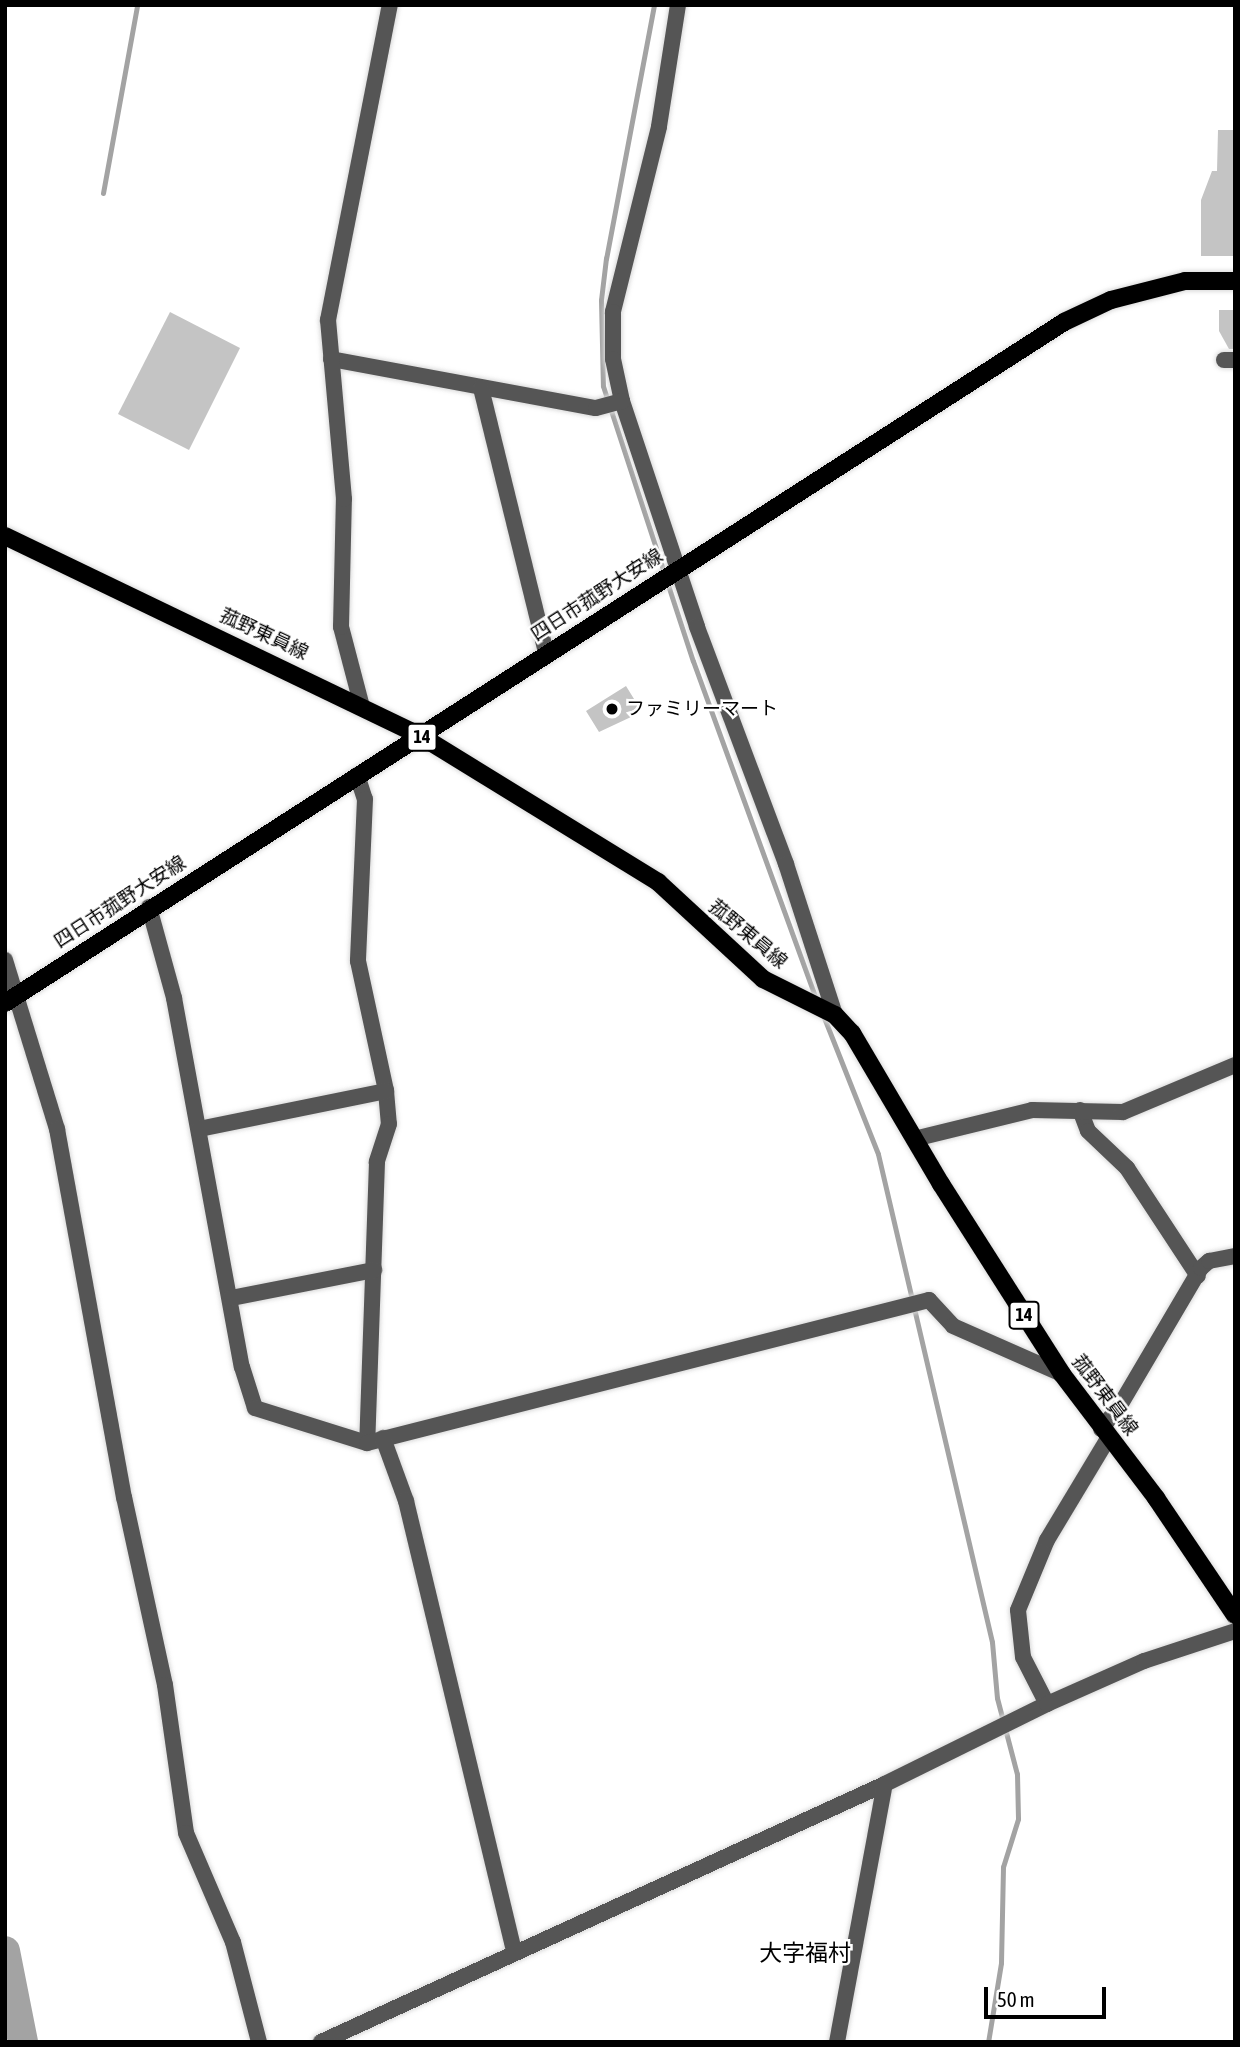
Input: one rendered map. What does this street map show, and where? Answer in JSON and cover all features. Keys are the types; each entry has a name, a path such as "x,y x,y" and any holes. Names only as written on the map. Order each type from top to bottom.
{"main road":[{"name":"四日市菰野大安線","path":"11,1000 149,907 1064,322 1111,300 1185,281 1235,281"},
{"name":"菰野東員線","path":"5,536 362,703 419,734 658,882 764,979 830,1012 852,1032 914,1139 1062,1374 1235,1615"}],"street":[{"path":"362,703 341,627 344,499 328,320 390,5"},
{"path":"678,5 659,127 613,312 613,359 621,401 675,570 830,1012"},
{"path":"331,359 471,382 481,388 596,408 621,401"},
{"path":"481,388 546,653"},
{"path":"357,775 365,799 358,961 386,1091 389,1124 377,1162 367,1443"},
{"path":"149,907 174,998 242,1367 255,1408 367,1443 929,1300 953,1326 1062,1374"},
{"path":"5,960 11,1000 57,1129 124,1497 164,1685 186,1833 233,1942 259,2042"},
{"path":"914,1139 1032,1110 1123,1112 1235,1065"},
{"path":"199,1129 386,1091"},
{"path":"1080,1110 1088,1131 1127,1168 1198,1276"},
{"path":"1047,1704 1023,1657 1018,1610 1047,1540 1105,1433 1198,1276 1209,1261 1235,1256"},
{"path":"231,1298 374,1270"},
{"path":"383,1438 406,1502 514,1950"},
{"path":"321,2042 514,1950 885,1784 1047,1704 1144,1661 1235,1631"},
{"path":"837,2042 885,1784"}],"building":[{"path":"1218,130 1235,130 1235,256 1201,256 1201,200 1212,171 1217,171"},
{"path":"1219,310 1235,310 1235,349 1229,349 1219,331"},
{"path":"170,312 240,348 189,450 118,414"},
{"name":"ファミリーマート","path":"626,686 639,707 628,713 631,717 599,732 586,711"}],"waterway":[{"path":"103,193 137,5"},
{"path":"654,5 606,258 601,300 603,386 693,661 816,999"},
{"path":"823,1015 878,1154 992,1642 997,1698 1017,1774 1018,1819 1003,1867 1001,1963 988,2042"},
{"path":"5,1951 23,2042"}],"place":[{"name":"ファミリーマート","path":"612,709"}],"district":[{"name":"大字福村","path":"805,1953"}]}
